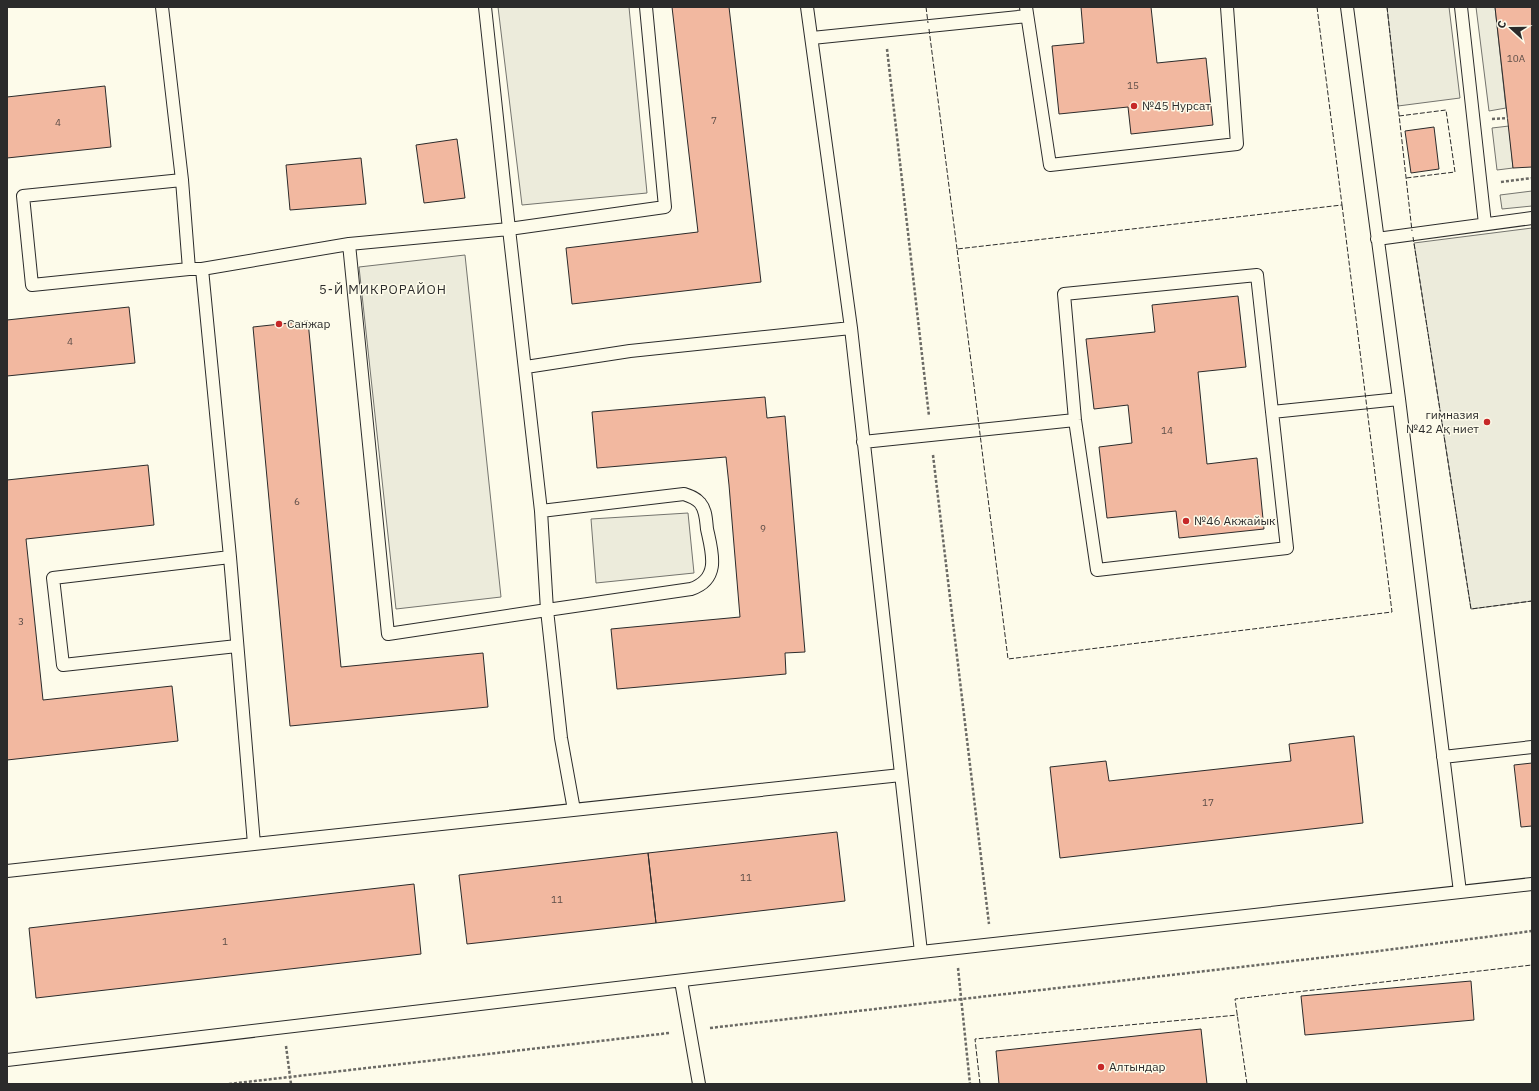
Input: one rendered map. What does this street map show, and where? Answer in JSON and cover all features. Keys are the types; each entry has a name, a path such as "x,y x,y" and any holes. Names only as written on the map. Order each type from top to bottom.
{"lane":[{"path":"162,7 182,180 189,269"},
{"path":"485,7 541,511 547,610 561,738 574,810"},
{"path":"182,180 24,196 32,285 189,269 202,269 349,244 510,229 665,207 646,7"},
{"path":"808,7 851,328 921,952"},
{"path":"812,38 885,31 1027,12 1050,165 1237,144 1227,7"},
{"path":"1346,7 1399,399 1460,892"},
{"path":"1461,7 1485,224"},
{"path":"1377,239 1532,218"},
{"path":"349,244 388,634 691,589 699,586 711,573 713,561 704,508 695,498 690,496 684,494 541,511"},
{"path":"202,269 230,557 254,844"},
{"path":"1257,275 1287,548 1097,570 1075,420 1064,294 1257,275"},
{"path":"526,367 630,352 851,328"},
{"path":"1272,412 1399,399"},
{"path":"863,442 1075,420"},
{"path":"230,557 53,578 63,665 237,646"},
{"path":"1443,757 1532,747"},
{"path":"7,871 901,775"},
{"path":"7,1060 921,952 956,950 1532,884"},
{"path":"681,981 699,1084"}],"path":[{"path":"885,31 931,436 992,945"},
{"path":"1491,119 1508,118"},
{"path":"1498,182 1532,178"},
{"path":"229,1084 1371,952 1532,931"},
{"path":"956,950 970,1084"},
{"path":"284,1028 292,1084"}],"shaded area":[{"path":"498,7 629,7 647,193 522,205"},
{"path":"1387,7 1449,7 1460,98 1398,106"},
{"path":"1476,7 1495,7 1506,108 1489,111"},
{"path":"1509,126 1513,168 1497,170 1492,128"},
{"path":"1532,191 1532,206 1502,209 1500,195"},
{"path":"1532,228 1532,601 1471,609 1414,243"},
{"path":"465,255 501,597 396,609 359,267"},
{"path":"688,513 694,573 596,583 591,519"}],"building":[{"path":"672,7 729,7 761,282 572,304 566,248 698,232"},
{"path":"1081,7 1151,7 1157,63 1206,58 1213,125 1131,134 1128,107 1059,114 1052,46 1084,43"},
{"path":"1495,7 1532,7 1532,167 1513,168"},
{"path":"105,86 111,147 7,158 7,97"},
{"path":"1434,127 1439,169 1411,173 1405,131"},
{"path":"457,139 465,198 424,203 416,145"},
{"path":"361,158 366,204 290,210 286,165"},
{"path":"1238,296 1246,367 1198,372 1207,464 1257,458 1264,529 1179,538 1176,511 1107,518 1099,447 1132,443 1128,405 1094,409 1086,339 1155,332 1152,305"},
{"path":"129,307 135,363 7,376 7,320"},
{"path":"308,321 341,667 483,653 488,707 290,726 253,327"},
{"path":"765,397 767,418 785,416 805,652 785,653 786,674 617,689 611,629 740,617 729,485 726,457 597,468 592,412"},
{"path":"148,465 154,525 26,539 43,700 172,686 178,741 7,760 7,480"},
{"path":"1354,736 1363,823 1060,858 1050,767 1106,761 1109,781 1291,761 1289,744"},
{"path":"1532,763 1532,826 1521,827 1514,765"},
{"path":"837,832 845,901 656,923 648,853"},
{"path":"648,853 656,923 467,944 459,875"},
{"path":"414,884 421,954 36,998 29,928"},
{"path":"1471,981 1474,1020 1305,1035 1301,996"},
{"name":"Алтындар","path":"1201,1029 1207,1084 999,1084 996,1051"}],"fence":[{"path":"926,7 928,23"},
{"path":"1317,7 1342,205"},
{"path":"1387,7 1412,231"},
{"path":"929,29 957,249"},
{"path":"1399,116 1446,110 1455,172 1406,178"},
{"path":"1342,205 1392,612 1008,659 957,249 1342,205"},
{"path":"1413,237 1471,609 1532,601"},
{"path":"1247,1084 1235,999 1532,965"},
{"path":"980,1084 975,1039 1238,1015"}],"place":[{"name":"№45 Нурсат","path":"1134,106"},
{"name":"Санжар","path":"279,324"},
{"name":"гимназия №42 Ақ ниет","path":"1487,422"},
{"name":"№46 Акжайык","path":"1186,521"},
{"name":"Алтындар","path":"1101,1067"}],"district":[{"name":"5-Й МИКРОРАЙОН","path":"383,289"}]}
